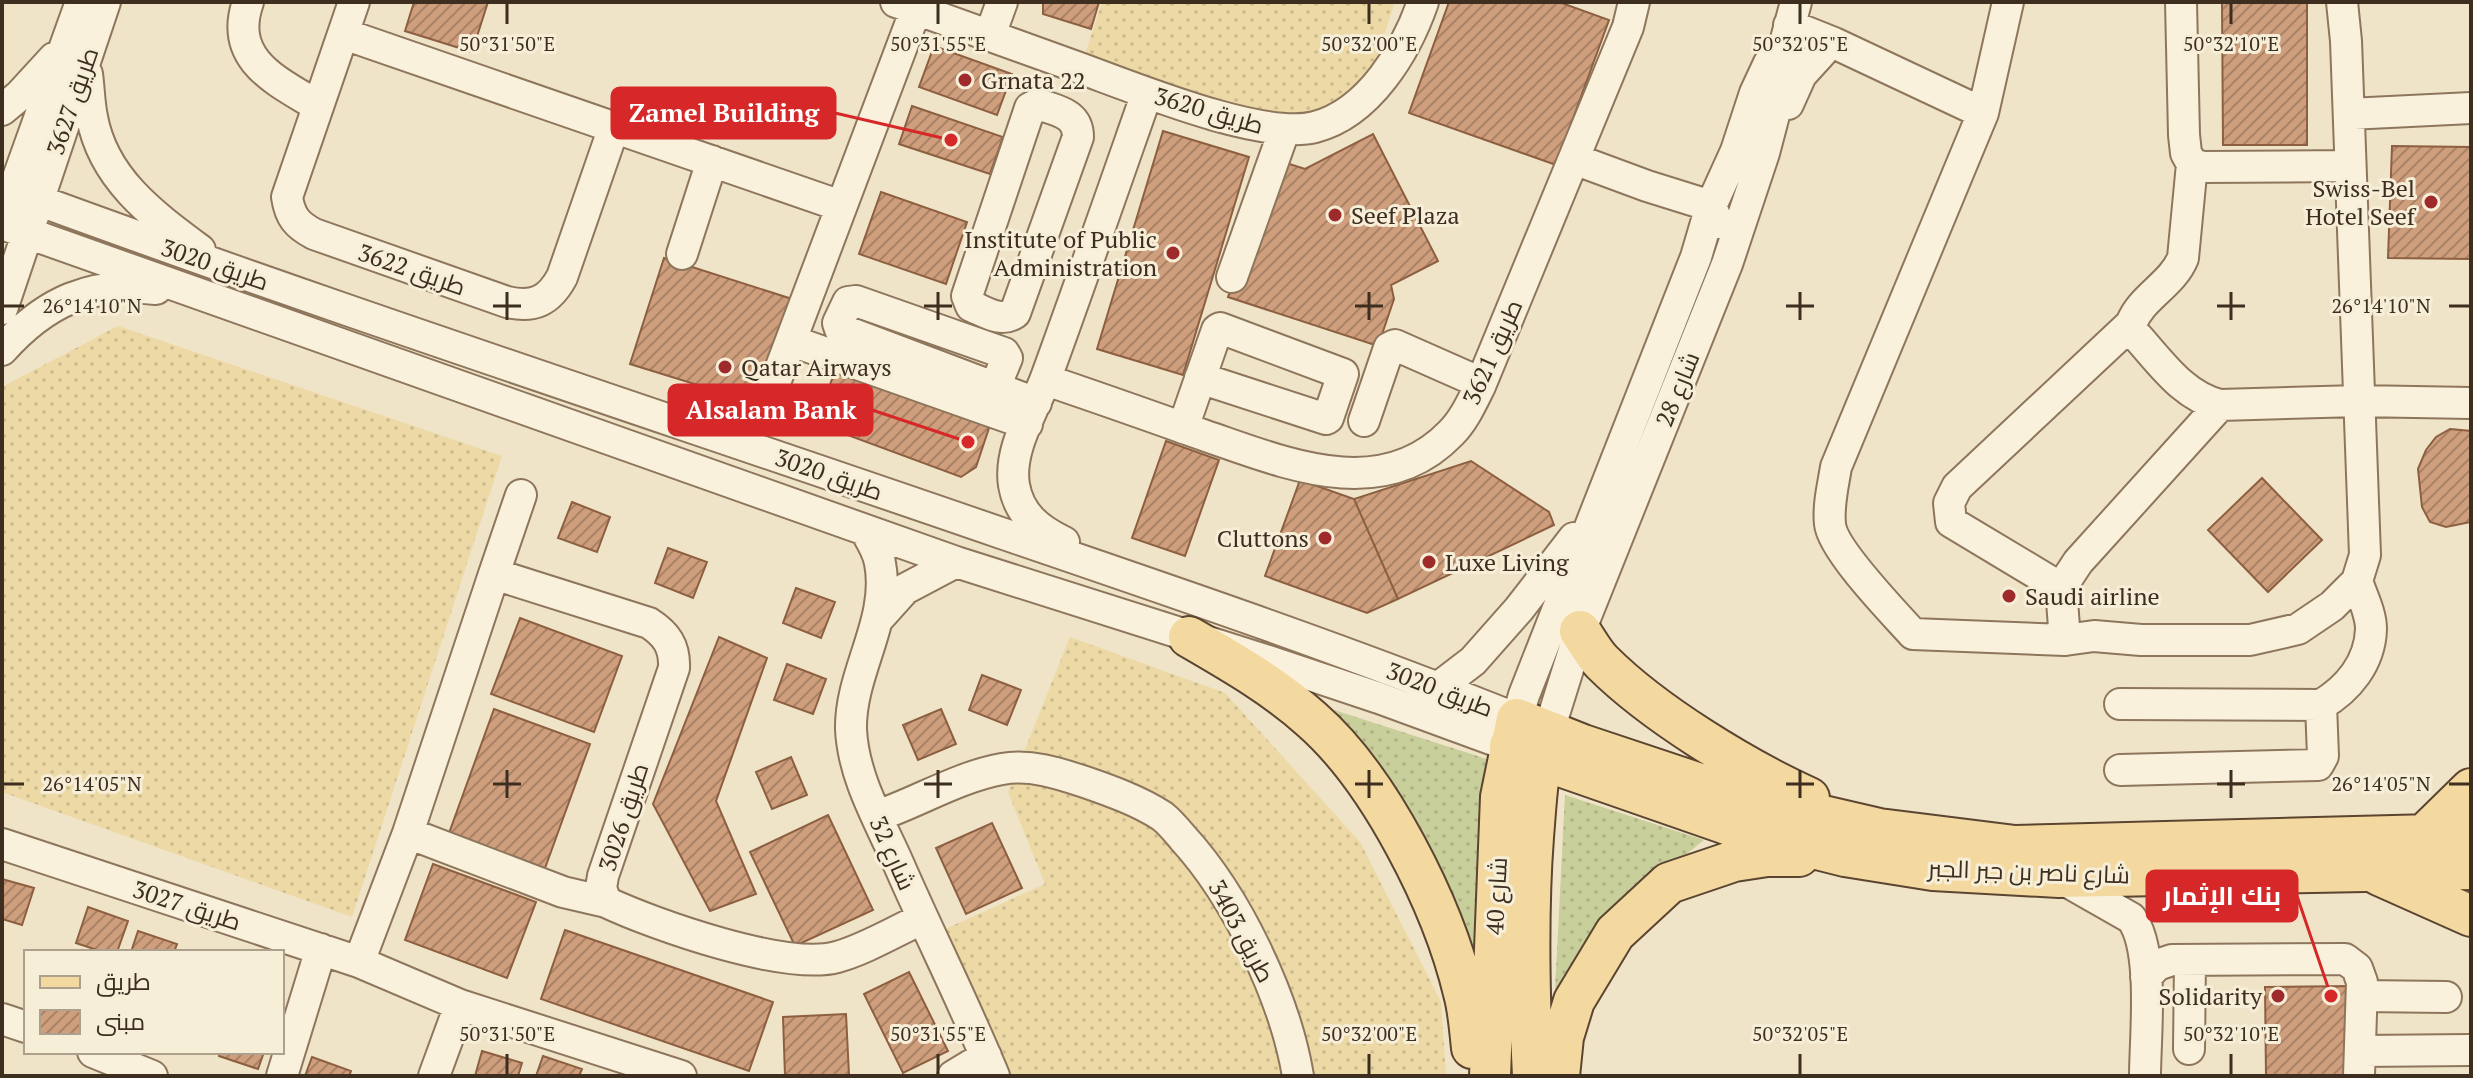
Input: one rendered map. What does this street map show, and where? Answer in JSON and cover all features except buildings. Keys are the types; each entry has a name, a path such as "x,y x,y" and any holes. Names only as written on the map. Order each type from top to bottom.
{"main road":[{"path":"1580,631 1599,659 1626,684 1679,723 1782,786 1879,829"},
{"path":"1189,637 1261,680 1313,720 1361,772 1396,829 1423,882 1448,943 1465,994 1476,1076"},
{"name":"شارع ناصر بن جبر الجبر","path":"1529,738 1583,745 1733,795 1879,829 2015,846 2471,834"},
{"name":"شارع ناصر بن جبر الجبر","path":"1529,738 1750,832 1845,856 1933,870 2059,877 2471,869"},
{"name":"شارع 40","path":"1490,1076 1501,797 1529,738"},
{"name":"شارع 40","path":"1529,738 1529,995 1533,1076"},
{"path":"2424,835 2471,789"},
{"path":"1559,1076 1563,1037 1574,1001 1592,969 1615,933 1669,883 1734,861 1767,856 1845,856"},
{"path":"2368,870 2471,916"}],"street":[{"name":"طريق 3627","path":"74,55 81,2"},
{"name":"طريق 3627","path":"2,309 18,193 74,55 105,2"},
{"path":"248,2 243,33 256,63 269,76 318,106"},
{"name":"طريق 3622","path":"354,2 287,197 290,213 299,226 329,240 507,302 523,305 540,302 554,291 562,277 614,127"},
{"path":"990,35 1002,2"},
{"name":"طريق 3620","path":"906,6 1147,93 1258,127 1284,131 1313,128 1333,121 1365,97 1397,57 1417,21 1423,2"},
{"name":"طريق 3621","path":"1036,402 1183,428 1284,462 1327,472 1363,474 1398,467 1425,453 1451,433 1468,410 1481,383 1628,27 1634,2"},
{"path":"2008,2 1983,113 1836,467 1831,495 1830,527 1852,563 1913,634 2065,640 2094,636 2141,640 2250,640 2298,629 2332,606 2357,581 2365,555 2342,2"},
{"path":"2061,588 1951,522 1949,503 1957,487 2131,324 2135,314 2178,270 2183,258 2192,164 2186,153 2184,135 2181,2"},
{"path":"720,437 756,415 773,388 841,206 906,6"},
{"path":"1789,27 1834,43 1983,113"},
{"path":"1789,27 1822,52 1867,59"},
{"name":"شارع 28","path":"1529,738 1580,631 1727,264 1764,153 1784,77 1789,27"},
{"name":"شارع 28","path":"1529,738 1593,515 1696,257 1711,206 1736,151 1762,77 1789,27"},
{"path":"344,34 841,206"},
{"path":"1764,153 1801,75 1822,52"},
{"path":"2,110 74,55 101,147 114,171 150,213 227,270"},
{"path":"1147,93 1063,332 1015,457 1013,484 1021,508 1037,527 1160,588"},
{"path":"1038,104 1073,117 1078,126 1078,137 1015,313 1000,318 971,306 967,296 1030,108 1038,104"},
{"path":"2349,114 2471,108"},
{"path":"1232,277 1284,131"},
{"path":"1574,159 1711,206 1722,234 1727,264"},
{"path":"682,254 712,161"},
{"path":"2192,164 2203,167 2350,166"},
{"path":"1647,186 1685,219 1696,257"},
{"name":"طريق 3020","path":"18,193 227,270 1160,588 1439,687 1529,738"},
{"name":"طريق 3020","path":"11,227 956,562 1379,698 1529,738"},
{"path":"2,350 41,313 70,297 99,290 136,287 191,293"},
{"path":"995,387 1007,358 1004,353 856,301 848,302 838,323 840,329 995,387 1036,402"},
{"path":"1015,313 1063,332"},
{"path":"2131,324 2134,333 2189,392 2203,401 2220,405 2358,401 2471,403"},
{"path":"792,341 1036,402"},
{"path":"1364,421 1391,346 1395,345 1481,383"},
{"path":"1183,428 1200,378"},
{"path":"2065,640 2061,588 2078,562 2220,405"},
{"path":"359,962 408,833 521,495"},
{"path":"1439,687 1480,653 1593,515"},
{"path":"865,530 881,564 878,619"},
{"path":"878,619 905,589 956,562"},
{"name":"طريق 3026","path":"494,574 649,623 663,632 671,645 674,668 603,876 601,888 606,902 735,947 787,959 812,961 838,957 922,919"},
{"path":"2120,704 2321,705 2339,694 2354,678 2365,655 2371,629 2357,581"},
{"name":"شارع 32","path":"878,619 855,697 851,725 853,752 877,816 990,1066"},
{"path":"2120,770 2318,765 2323,756 2321,705"},
{"name":"طريق 3403","path":"877,816 954,783 1003,769 1052,770 1113,792 1164,817 1219,883 1249,940 1278,1002 1293,1048 1298,1076"},
{"path":"408,833 563,892 606,902"},
{"name":"طريق 3027","path":"2,844 359,962 612,1065 681,1076"},
{"path":"2059,877 2131,918 2143,938 2146,977 2145,1076"},
{"path":"282,1076 321,949"},
{"path":"2146,977 2163,962 2338,957 2352,962 2360,975 2359,1064 2471,1050"},
{"path":"2189,1049 2190,960"},
{"path":"2362,996 2446,997"},
{"path":"434,1076 460,1005"},
{"path":"2,1019 24,1026"},
{"path":"96,1054 119,1069 152,1076"},
{"path":"953,1076 990,1066"}],"green space":[{"path":"1331,709 1493,761 1480,846 1484,986 1427,842"},
{"path":"1565,795 1704,840 1668,869 1554,1009"}],"sand":[{"path":"1102,2 1395,2 1376,59 1346,103 1288,122 1083,61"},
{"path":"118,326 502,456 352,917 2,792 2,387"},
{"path":"1070,637 1225,693 1360,842 1441,1002 1446,1076 1006,1076 943,930 1045,884 1008,792"}],"place":[{"name":"Grnata 22","path":"965,80"},
{"name":"Zamel Building","path":"951,140"},
{"name":"Swiss-Bel Hotel Seef","path":"2431,202"},
{"name":"Seef Plaza","path":"1335,215"},
{"name":"Institute of Public Administration","path":"1173,253"},
{"name":"Qatar Airways","path":"725,367"},
{"name":"Alsalam Bank","path":"968,442"},
{"name":"Cluttons","path":"1325,538"},
{"name":"Luxe Living","path":"1429,562"},
{"name":"Saudi airline","path":"2009,596"},
{"name":"Solidarity","path":"2278,996"},
{"name":"بنك الإثمار","path":"2331,996"}]}
